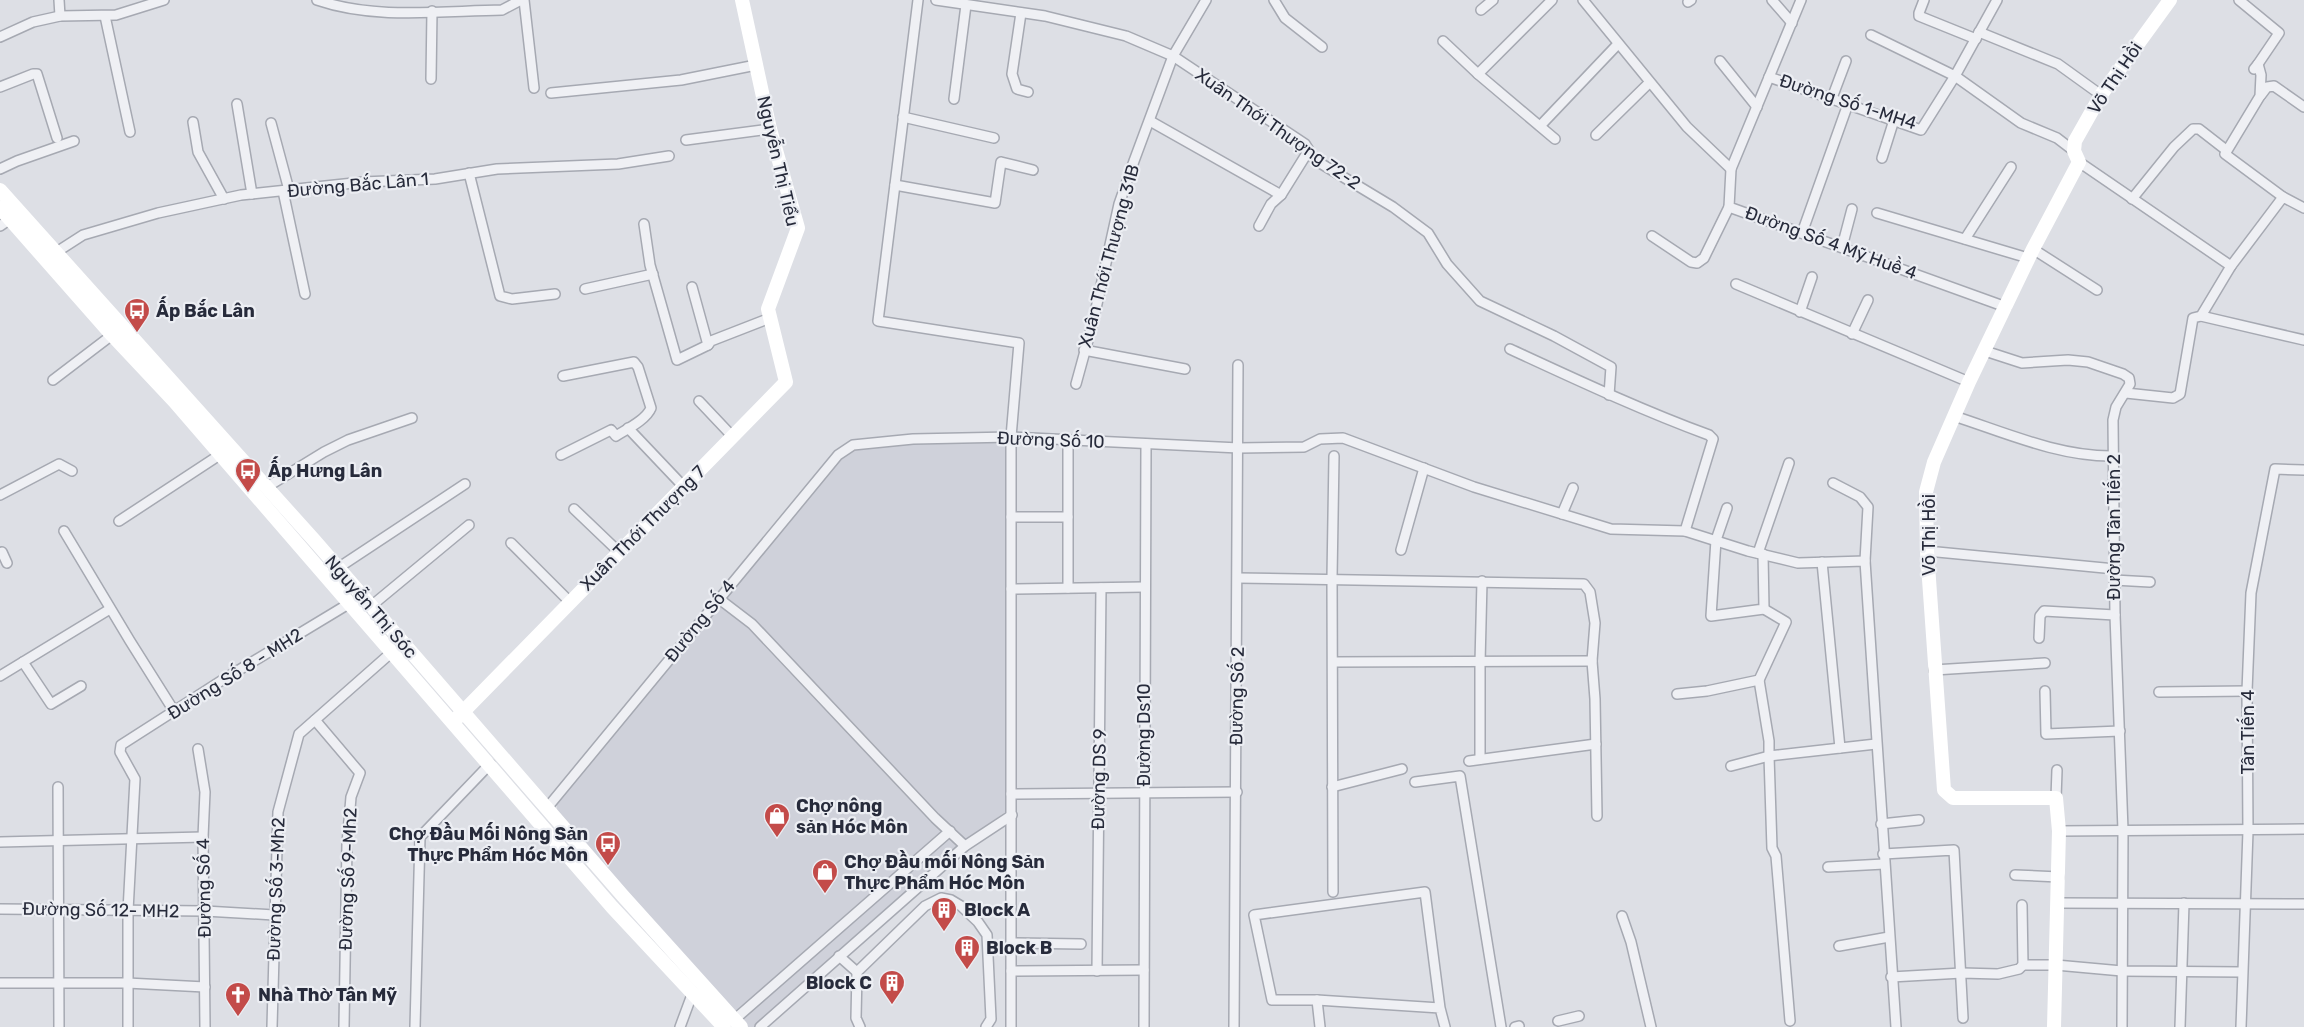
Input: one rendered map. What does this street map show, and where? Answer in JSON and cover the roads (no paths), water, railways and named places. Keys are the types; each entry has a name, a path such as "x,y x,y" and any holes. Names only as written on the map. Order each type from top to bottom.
{"main road":[{"name":"Nguyễn Thị Tiểu","path":"742,0 770,129 798,228 768,309 770,318"},
{"name":"Võ Thị Hồi","path":"2056,798 1953,798 1944,790 1934,670 1926,492 1934,462 1969,382 2077,157 2075,141 2101,95 2166,1"},
{"name":"Nguyễn Thị Sóc","path":"0,190 179,398 221,454 392,652 547,808 733,1025"},
{"name":"Nguyễn Thị Sóc","path":"0,207 5,223 112,335 179,398 267,488 338,568 458,716 490,764 612,907 693,992 733,1025"},
{"name":"Xuân Thới Thượng 7","path":"458,716 786,382 770,318"},
{"path":"2054,1027 2059,877 2056,798"}],"street":[{"path":"59,0 60,16"},
{"path":"0,37 33,22 60,16 116,15 164,0"},
{"path":"316,0 337,7 375,12 502,10 522,0 534,88"},
{"path":"398,12 399,0"},
{"path":"446,0 447,11"},
{"path":"918,0 878,321 1019,343 1011,437 1011,1027"},
{"name":"Xuân Thới Thượng 72-2","path":"936,0 1021,13 1126,36 1173,56 1305,144 1315,160 1393,207 1428,233 1447,264 1480,301 1554,336 1611,367 1609,395"},
{"name":"Xuân Thới Thượng 31B","path":"1076,384 1093,321 1119,204 1173,56 1206,0"},
{"path":"1274,0 1285,18 1323,47"},
{"path":"1481,10 1493,0"},
{"path":"1478,74 1552,0"},
{"path":"1582,0 1687,127 1731,169"},
{"path":"1772,0 1792,22"},
{"name":"Đường Số 4 Mỹ Huề 4","path":"1801,0 1731,169 1729,207 2006,307"},
{"path":"1924,0 1919,16 2058,64 2101,95"},
{"name":"Đường Số 1-MH4","path":"1769,77 1921,130 1956,76 1997,0"},
{"path":"2239,0 2279,33 2256,66 2261,75 2260,96"},
{"path":"954,99 966,5"},
{"path":"431,79 432,11"},
{"path":"1021,13 1012,74 1017,89 1028,92"},
{"path":"105,16 130,132"},
{"path":"1871,35 1956,76 2021,123 2057,138 2077,157 2132,199 2231,266"},
{"path":"1443,41 1555,139"},
{"path":"1540,126 1618,44"},
{"path":"1720,61 1757,107"},
{"path":"1832,98 1846,61"},
{"path":"551,93 681,80 756,65"},
{"path":"0,87 37,74 57,138"},
{"path":"1596,135 1649,82"},
{"path":"2304,107 2274,87 2267,87 2226,150 2226,156 2283,197 2304,208"},
{"path":"237,104 252,194"},
{"path":"1802,233 1848,104"},
{"path":"903,117 994,138"},
{"path":"1882,158 1894,120"},
{"path":"1150,121 1281,195"},
{"path":"193,122 198,152 213,183 224,199"},
{"path":"271,123 305,294"},
{"path":"686,140 770,129"},
{"path":"2132,199 2174,147 2193,129 2199,129 2226,150"},
{"path":"0,169 17,160 74,141"},
{"path":"1259,226 1270,204 1281,195 1309,150"},
{"name":"Đường Bắc Lân 1","path":"56,253 83,235 158,213 252,194 363,183 435,179 497,169 618,164 669,156"},
{"path":"895,185 995,203 1001,162 1033,170"},
{"path":"1965,239 2011,167"},
{"path":"469,173 500,296 512,298 555,294"},
{"path":"2200,316 2231,266 2283,197"},
{"path":"1652,236 1691,262 1698,263 1704,258 1729,207"},
{"path":"1842,247 1852,209"},
{"path":"1877,213 1965,239 2030,254 2097,290"},
{"path":"644,224 653,274 677,360 708,345 711,341 770,318"},
{"path":"585,289 653,274"},
{"path":"1800,312 1812,277"},
{"path":"1736,284 1969,382"},
{"path":"692,287 708,345"},
{"path":"1852,334 1868,300"},
{"path":"1985,351 2022,363 2068,360 2088,362 2123,374 2128,378 2130,384 2126,393 2173,398 2180,394 2193,318 2200,316 2304,340"},
{"path":"53,380 112,335"},
{"path":"1510,349 1609,395 1709,435 1713,439 1684,531"},
{"path":"1084,350 1185,369"},
{"path":"561,455 611,430 615,436 651,409 636,363 608,366 563,376"},
{"name":"Đường Số 2","path":"1234,1027 1238,365"},
{"name":"Đường Tân Tiến 2","path":"2122,1027 2123,830 2114,580 2113,420 2115,407 2126,393"},
{"path":"699,401 733,437"},
{"path":"1954,416 2059,449 2094,456 2114,456"},
{"path":"267,488 324,452 348,440 412,418"},
{"path":"628,428 683,486"},
{"name":"Đường Số 10","path":"862,443 913,439 1011,437 1239,448 1304,447 1320,439 1343,438 1474,487 1611,529 1684,531 1798,563 1865,561"},
{"path":"1068,440 1068,588"},
{"name":"Đường Số 4","path":"547,808 838,455 853,445 862,443"},
{"name":"Đường Ds10","path":"1144,1027 1146,444"},
{"path":"119,521 221,454"},
{"path":"1333,892 1334,456"},
{"path":"1764,609 1760,554 1789,463"},
{"path":"0,495 59,464 72,471"},
{"path":"1401,550 1424,468"},
{"name":"Tân Tiến 4","path":"2241,1027 2248,831 2247,691 2251,593 2275,469 2304,471"},
{"path":"1833,483 1860,496 1868,507 1865,561 1896,1027"},
{"path":"338,568 465,484"},
{"path":"1562,514 1573,488"},
{"path":"1727,508 1716,540 1712,616 1764,609 1786,622 1760,680 1769,741 1772,848 1776,856 1790,1021"},
{"path":"574,509 619,552"},
{"path":"1011,517 1068,518"},
{"path":"370,607 469,525"},
{"path":"64,531 174,711"},
{"path":"511,543 570,602"},
{"path":"1927,551 2115,568"},
{"path":"2,552 7,563"},
{"path":"1822,562 1840,748"},
{"path":"1238,578 1584,584 1590,592 1595,623 1592,662 1597,816"},
{"path":"2114,580 2150,582"},
{"path":"1480,759 1482,581"},
{"path":"1011,589 1144,587"},
{"name":"Đường DS 9","path":"1097,971 1101,588"},
{"path":"718,598 752,624 965,846"},
{"name":"Đường Số 8 - MH2","path":"132,839 135,779 120,752 121,745 350,603"},
{"path":"0,676 110,609"},
{"path":"2039,638 2040,616 2044,611 2115,615"},
{"name":"Đường Số 3-Mh2","path":"272,1027 278,812 299,734 392,652"},
{"path":"23,662 51,704 81,686"},
{"path":"1333,662 1592,662"},
{"path":"1934,670 2045,663"},
{"path":"1677,694 1707,691 1760,680"},
{"path":"2045,691 2046,734 2120,731"},
{"path":"2159,692 2247,691"},
{"name":"Đường Số 9-Mh2","path":"315,720 360,773 351,797 347,844 344,1027"},
{"path":"1469,761 1596,744"},
{"path":"1731,766 1769,756 1876,744"},
{"name":"Đường Số 4","path":"198,749 205,792 203,837 205,1027"},
{"path":"415,1027 420,837 490,764"},
{"path":"1332,787 1402,769"},
{"path":"2056,798 2057,770"},
{"path":"1415,782 1460,776 1501,1027"},
{"path":"57,787 59,1027"},
{"path":"1011,794 1237,792"},
{"path":"760,1027 965,846 1012,815"},
{"path":"1881,824 1919,819"},
{"path":"2059,831 2304,830"},
{"path":"733,1025 950,831"},
{"path":"0,842 203,837"},
{"path":"128,1027 128,910 132,839"},
{"path":"1828,867 1954,850 1963,1018"},
{"path":"2015,875 2059,877"},
{"path":"912,892 926,906"},
{"path":"1440,1008 1317,1000 1272,1000 1254,915 1425,892 1440,1008 1445,1027"},
{"path":"861,1027 856,1018 857,972 926,906 937,899 951,900 969,913 986,933 991,1019 986,1027"},
{"path":"2058,903 2304,904"},
{"path":"2180,1027 2184,903"},
{"path":"2022,904 2023,965"},
{"name":"Đường Số 12- MH2","path":"0,909 58,908 274,915"},
{"path":"855,914 870,928"},
{"path":"1622,916 1631,942 1651,1027"},
{"path":"1839,946 1889,938"},
{"path":"1011,943 1081,944"},
{"path":"839,956 857,972"},
{"path":"1891,977 1962,973 1998,974 2019,969 2023,965 2056,965 2122,971 2242,972"},
{"path":"1011,971 1144,970"},
{"path":"0,983 127,983 205,987"},
{"path":"680,1027 693,992"},
{"path":"1317,1000 1320,1027"},
{"path":"1558,1021 1573,1020"}],"place":[{"name":"Ấp Bắc Lân","path":"137,334"},
{"name":"Ấp Hưng Lân","path":"248,494"},
{"name":"Chợ nông sản Hóc Môn","path":"777,839"},
{"name":"Chợ Đầu Mối Nông Sản Thực Phẩm Hóc Môn","path":"608,867"},
{"name":"Chợ Đầu mối Nông Sản Thực Phẩm Hóc Môn","path":"825,895"},
{"name":"Block A","path":"944,933"},
{"name":"Block B","path":"967,971"},
{"name":"Block C","path":"892,1006"},
{"name":"Nhà Thờ Tân Mỹ","path":"238,1018"}]}
